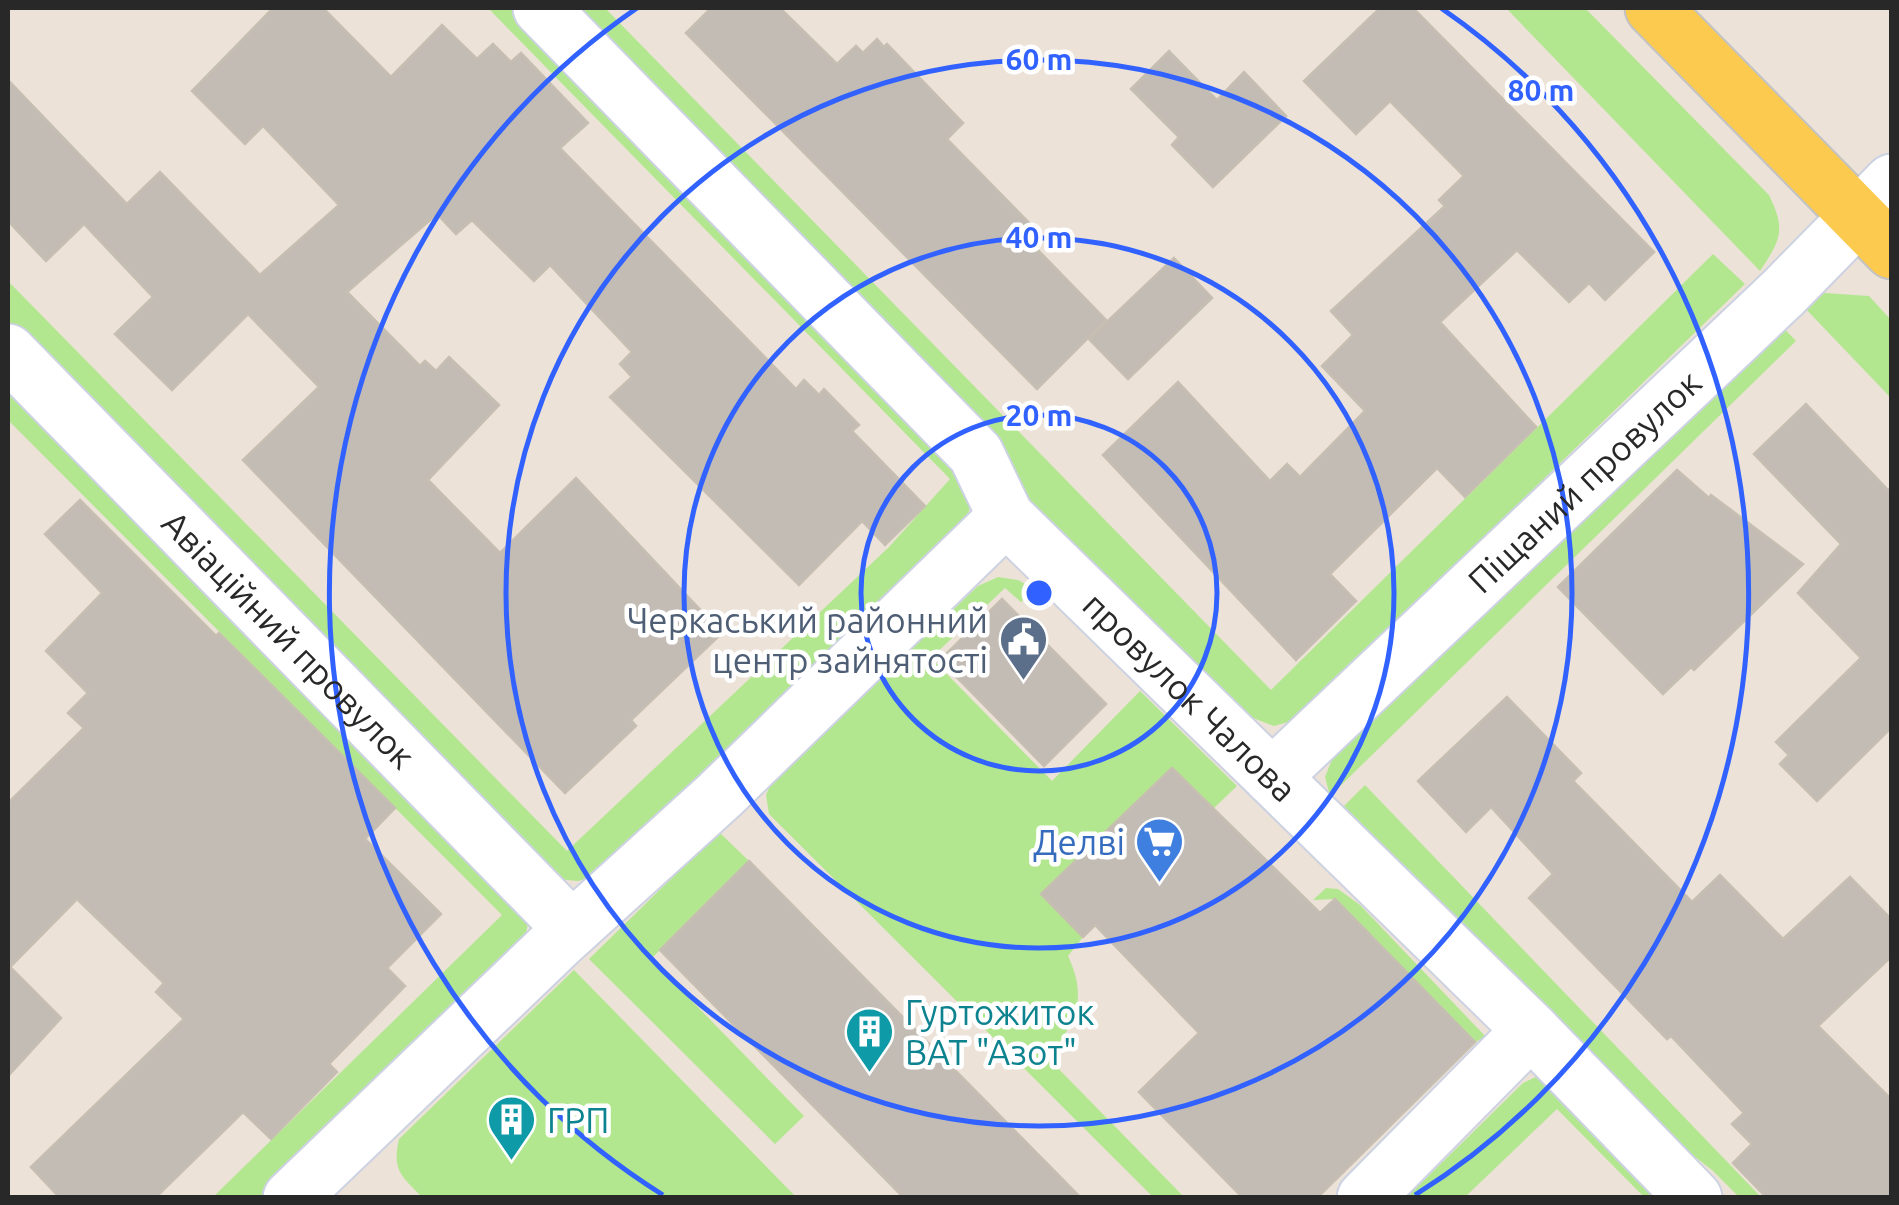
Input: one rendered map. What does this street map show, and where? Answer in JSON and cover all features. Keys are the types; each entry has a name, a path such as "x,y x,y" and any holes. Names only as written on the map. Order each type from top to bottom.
{"main road":[{"path":"1653,8 1880,216"}],"street":[{"name":"провулок Чалова","path":"541,8 976,454 1006,516 1531,1030 1694,1198"},
{"name":"Піщаний провулок","path":"1272,777 1783,294 1880,216"},
{"name":"Авіаційний провулок","path":"8,352 572,929"},
{"path":"291,1198 572,929 735,781 1006,516"},
{"path":"1365,1198 1531,1030"}],"green space":[{"path":"488,8 510,8 966,475 972,503 964,524 596,876 578,881 557,879 8,329 8,281 567,851 889,547 950,479"},
{"path":"567,8 605,8 1271,690 1713,254 1745,284 1295,720 1274,726 1240,713 1011,485"},
{"path":"1506,8 1585,8 1769,195 1778,217 1779,234 1760,271"},
{"path":"1825,293 1869,296 1891,320 1891,398 1801,304"},
{"path":"1779,323 1796,341 1330,796 1325,777 1333,757"},
{"path":"8,379 526,911 524,941 262,1197 213,1197 502,915 8,420"},
{"path":"998,577 1018,580 1036,590 1021,602 1005,588 931,658 1052,781 1140,691 1237,786 1213,809 1171,768 1041,894 1083,937 1068,956 1077,986 1076,1010 1049,1059 1184,1197 1153,1197 769,814 766,795 772,781 978,586"},
{"path":"1365,785 1761,1197 1739,1197 1712,1170 1647,1120 1344,806"},
{"path":"719,832 749,861 651,959 804,1116 775,1144 589,959"},
{"path":"1326,888 1338,889 1360,905 1486,1037 1475,1042 1335,899 1313,900"},
{"path":"574,970 796,1197 422,1197 400,1172 399,1139"},
{"path":"1540,1075 1674,1197 1644,1197 1557,1109 1465,1197 1406,1198 1523,1083"}],"building":[{"path":"273,8 323,8 391,77 442,25 477,59 493,44 511,62 521,53 588,123 560,148 796,389 804,380 819,395 824,389 859,425 852,431 925,506 885,545 862,521 799,585 610,397 632,377 620,364 632,352 550,265 534,281 472,220 456,234 437,214 347,292 420,366 425,361 436,371 449,357 499,405 428,480 500,553 576,478 722,633 631,720 636,726 565,793 243,460 319,387 248,314 172,390 115,334 153,297 84,224 46,261 8,221 8,80 127,204 160,172 260,275 339,205 263,126 245,144 192,91"},
{"path":"711,8 780,8 837,64 856,46 863,53 877,39 884,47 887,44 963,123 947,139 1043,237 1034,246 1106,320 1037,389 686,33"},
{"path":"1380,8 1413,8 1654,252 1605,300 1589,283 1569,302 1517,250 1440,322 1536,427 1465,497 1437,468 1330,574 1356,601 1296,660 1103,455 1178,382 1270,481 1287,464 1300,477 1365,411 1322,366 1353,335 1331,311 1445,206 1439,200 1464,176 1390,101 1356,134 1304,81"},
{"path":"1169,51 1217,100 1244,72 1286,116 1213,187 1172,145 1179,137 1131,89"},
{"path":"1174,258 1212,298 1128,379 1089,339"},
{"path":"1806,404 1888,490 1892,487 1892,727 1817,801 1780,764 1789,755 1776,742 1861,658 1798,593 1841,544 1754,454"},
{"path":"1677,470 1709,498 1711,495 1803,564 1694,670 1691,667 1663,694 1558,587"},
{"path":"80,500 395,808 365,839 441,914 387,968 405,986 329,1064 337,1072 271,1139 243,1112 155,1198 60,1198 31,1167 184,1019 156,992 164,983 77,899 10,967 61,1018 8,1076 8,803 84,728 68,713 88,693 46,651 102,593 45,534"},
{"name":"Черкаський районний центр зайнятості","path":"1002,599 1106,704 1044,766 940,660"},
{"path":"1507,697 1581,773 1573,781 1692,902 1720,875 1783,939 1850,877 1892,920 1892,956 1818,1026 1892,1100 1892,1198 1767,1198 1733,1163 1752,1144 1732,1124 1744,1113 1529,898 1553,874 1491,807 1466,832 1418,781"},
{"path":"1172,768 1320,913 1335,899 1475,1042 1317,1198 1243,1198 1139,1092 1199,1033 1095,925 1083,937 1041,894"},
{"name":"Гуртожиток ВАТ \"Азот\"","path":"749,861 1081,1198 904,1198 660,950"}],"place":[{"name":"Черкаський районний центр зайнятості","path":"1023,682"},
{"name":"Делві","path":"1160,884"},
{"name":"Гуртожиток ВАТ \"Азот\"","path":"870,1074"},
{"name":"ГРП","path":"512,1162"}]}
